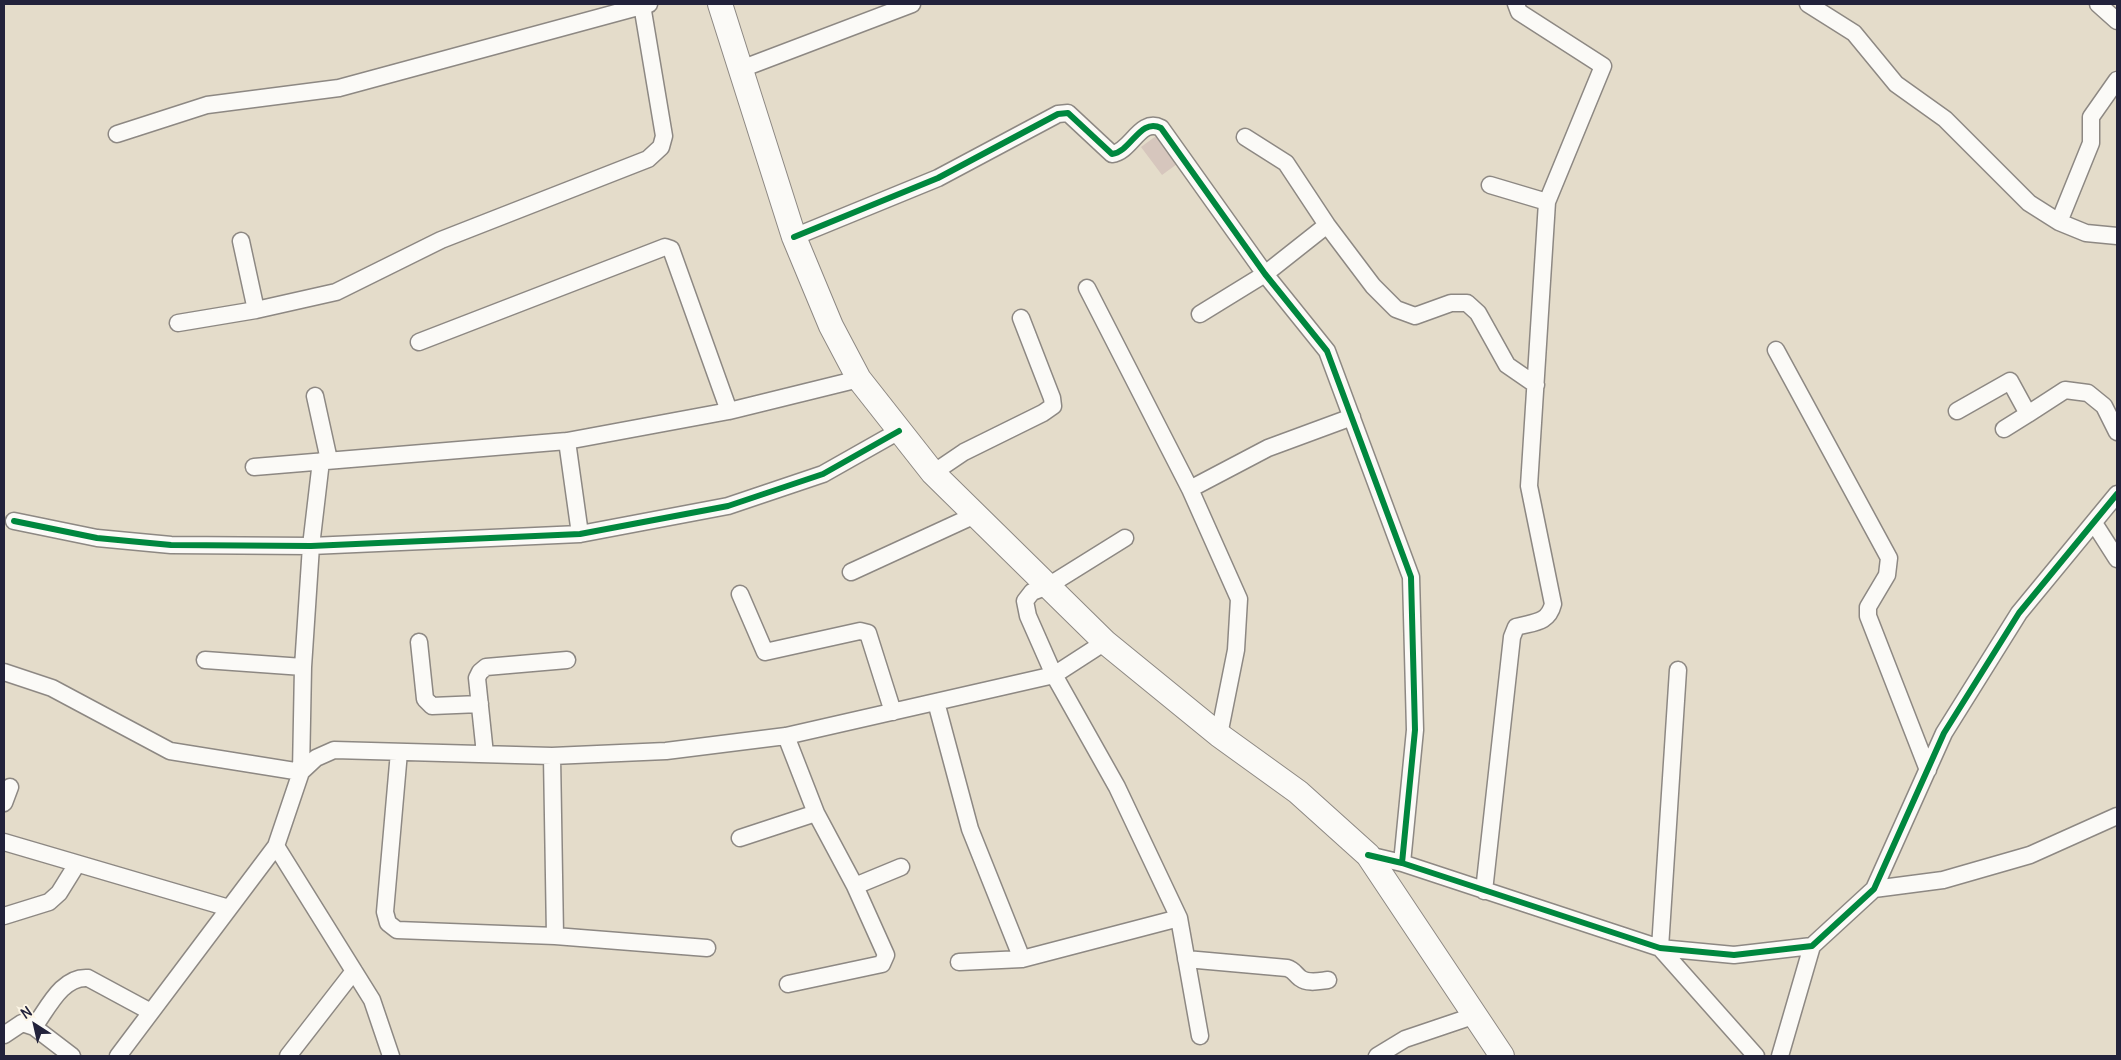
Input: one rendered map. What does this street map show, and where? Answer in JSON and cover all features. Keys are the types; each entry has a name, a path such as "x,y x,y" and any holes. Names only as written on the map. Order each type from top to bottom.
{"main road":[{"path":"720,4 794,237 831,326 859,379 898,431 933,473 1105,642 1219,734 1298,792 1368,855 1502,1056"}],"street":[{"path":"117,134 207,105 339,88 646,4 664,136 661,147 648,159 441,240 336,292 256,310 178,323"},
{"path":"741,69 912,4"},
{"path":"1484,891 1512,637 1516,627 1545,620 1551,614 1553,604 1529,486 1548,202 1604,66 1519,12 1516,4"},
{"path":"1808,4 1854,32 1896,84 1945,119 2029,203 2059,222 2086,233 2117,236"},
{"path":"2098,4 2117,21"},
{"path":"2059,222 2091,143 2090,117 2117,80"},
{"path":"794,237 938,178 1058,114 1068,113 1112,154 1118,153 1147,126 1154,125 1161,128 1265,274 1327,351 1411,577 1415,730 1402,864"},
{"path":"1245,137 1286,164 1327,226 1373,286 1396,309 1415,316 1450,303 1467,303 1478,313 1507,365 1536,385"},
{"path":"1490,185 1548,202"},
{"path":"1200,314 1265,274 1327,226"},
{"path":"241,242 256,310"},
{"path":"419,342 665,247 671,249 729,410"},
{"path":"1087,288 1190,489 1238,599 1236,650 1219,734"},
{"path":"933,473 964,452 1043,413 1053,406 1052,398 1021,318"},
{"path":"1776,350 1888,558 1887,575 1868,607 1868,616 1928,770"},
{"path":"254,467 566,441 729,410 859,379"},
{"path":"1957,411 2010,381 2028,414"},
{"path":"2004,429 2065,390 2088,392 2104,406 2117,432"},
{"path":"118,1056 276,846 301,772 302,667 311,546 325,461 315,396"},
{"path":"1190,489 1268,448 1352,417"},
{"path":"14,521 97,538 171,545 311,546 580,534 728,506 823,474 898,431"},
{"path":"566,441 580,534"},
{"path":"1780,1056 1812,946 1874,889 1944,733 2018,613 2117,494"},
{"path":"851,572 976,515"},
{"path":"2094,522 2117,559"},
{"path":"1125,538 1048,586 1032,592 1025,601 1028,616 1054,675 1117,787 1179,918 1200,1036"},
{"path":"740,594 765,652 860,631 868,632 893,712"},
{"path":"419,642 425,699 432,706 480,704"},
{"path":"301,772 316,758 334,750 552,756 666,751 786,736 1054,675 1105,642"},
{"path":"205,660 302,667"},
{"path":"485,754 477,678 480,672 486,667 567,660"},
{"path":"1678,670 1660,948 1756,1056"},
{"path":"4,672 52,688 170,751 301,772"},
{"path":"936,702 970,829 1022,959"},
{"path":"786,736 816,813 855,886 886,955 882,964 788,984"},
{"path":"398,752 385,912 388,923 397,930 555,936 707,948"},
{"path":"552,756 555,936"},
{"path":"4,803 10,787"},
{"path":"740,838 816,813"},
{"path":"1874,889 1943,880 2030,855 2117,816"},
{"path":"4,842 230,908"},
{"path":"276,846 372,1000 388,1053"},
{"path":"1368,855 1402,864 1660,948 1734,955 1812,946"},
{"path":"4,916 49,902 59,893 77,864"},
{"path":"855,886 901,867"},
{"path":"959,962 1022,959 1179,918"},
{"path":"1186,959 1287,968 1293,970 1300,978 1307,981 1328,980"},
{"path":"288,1056 354,971"},
{"path":"34,1027 66,984 78,977 88,978 151,1012"},
{"path":"1377,1056 1405,1039 1476,1015"},
{"path":"4,1035 22,1023 34,1027 72,1056"}],"building":[{"path":"1156,136 1177,164 1162,175 1141,147"}],"cycle path":[{"path":"794,237 938,178 1058,114 1068,113 1112,154 1125,148 1147,127 1161,128 1265,274 1327,351 1411,577 1415,730 1402,863"},
{"path":"14,521 97,538 171,545 311,546 580,534 728,506 823,474 899,431"},
{"path":"1368,855 1402,863 1660,948 1734,955 1812,946 1874,889 1944,733 2019,613 2117,494"}]}
